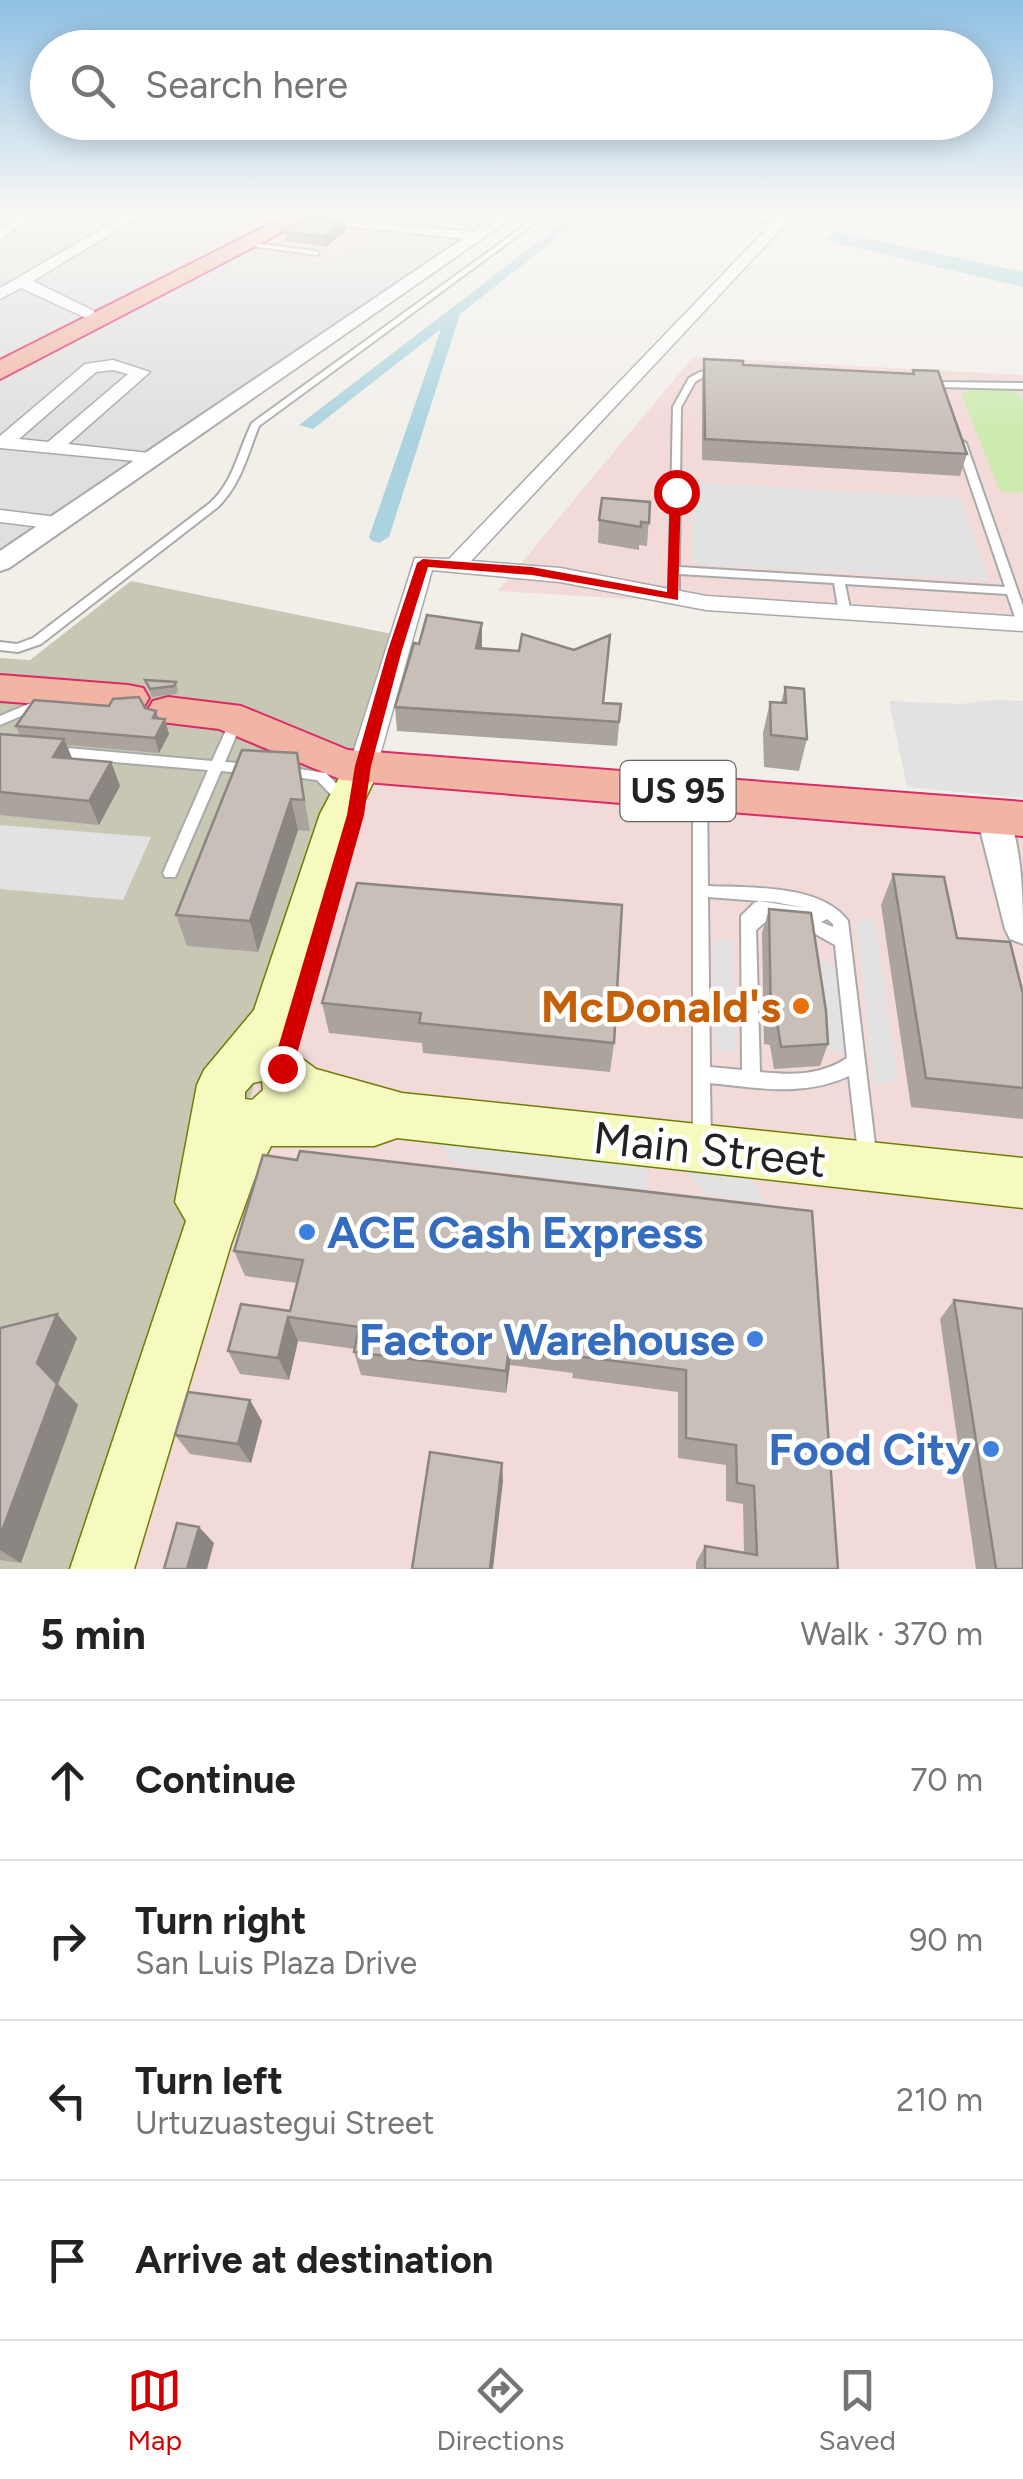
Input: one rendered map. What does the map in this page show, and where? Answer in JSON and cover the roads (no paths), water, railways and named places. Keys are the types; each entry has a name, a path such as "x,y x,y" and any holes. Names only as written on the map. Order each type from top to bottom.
{"highway":[{"path":"0,360 141,288"},
{"path":"0,371 161,288"},
{"name":"US 95","path":"20,703 145,709 206,724 348,777 700,793 1008,818"}],"main road":[{"path":"102,1569 204,1244 258,1094 274,1020 348,777"},
{"name":"Main Street","path":"258,1094 374,1123 396,1115 1023,1184"}],"street":[{"path":"30,288 88,314"},
{"path":"0,562 400,288"},
{"path":"455,566 718,288"},
{"path":"1,443 91,368 113,366 140,372 52,448"},
{"path":"1,443 150,459"},
{"path":"0,516 58,522"},
{"path":"348,777 423,563 560,575 673,597 1023,624"},
{"path":"1008,818 1023,928"}],"lane":[{"path":"0,646 18,648 38,641 222,499 239,476 255,425 443,288"},
{"path":"673,597 677,407 689,379 696,373 731,373"},
{"path":"921,384 1023,386"},
{"path":"940,385 946,402"},
{"path":"959,438 1023,624"},
{"path":"674,570 1012,591"},
{"path":"839,580 845,613"},
{"path":"39,751 231,733 170,873"},
{"path":"700,793 702,1148"},
{"path":"700,891 807,901 835,914 842,937 869,1166"},
{"path":"751,1078 748,928 762,917 804,921 842,937"},
{"path":"702,1074 814,1083 841,1073 856,1062"}],"waterway":[{"path":"307,425 485,288"},
{"path":"379,537 454,312"}],"place":[{"name":"McDonald's","path":"801,1006"},
{"name":"ACE Cash Express","path":"307,1232"},
{"name":"Factor Warehouse","path":"755,1339"},
{"name":"Food City","path":"991,1449"}]}
